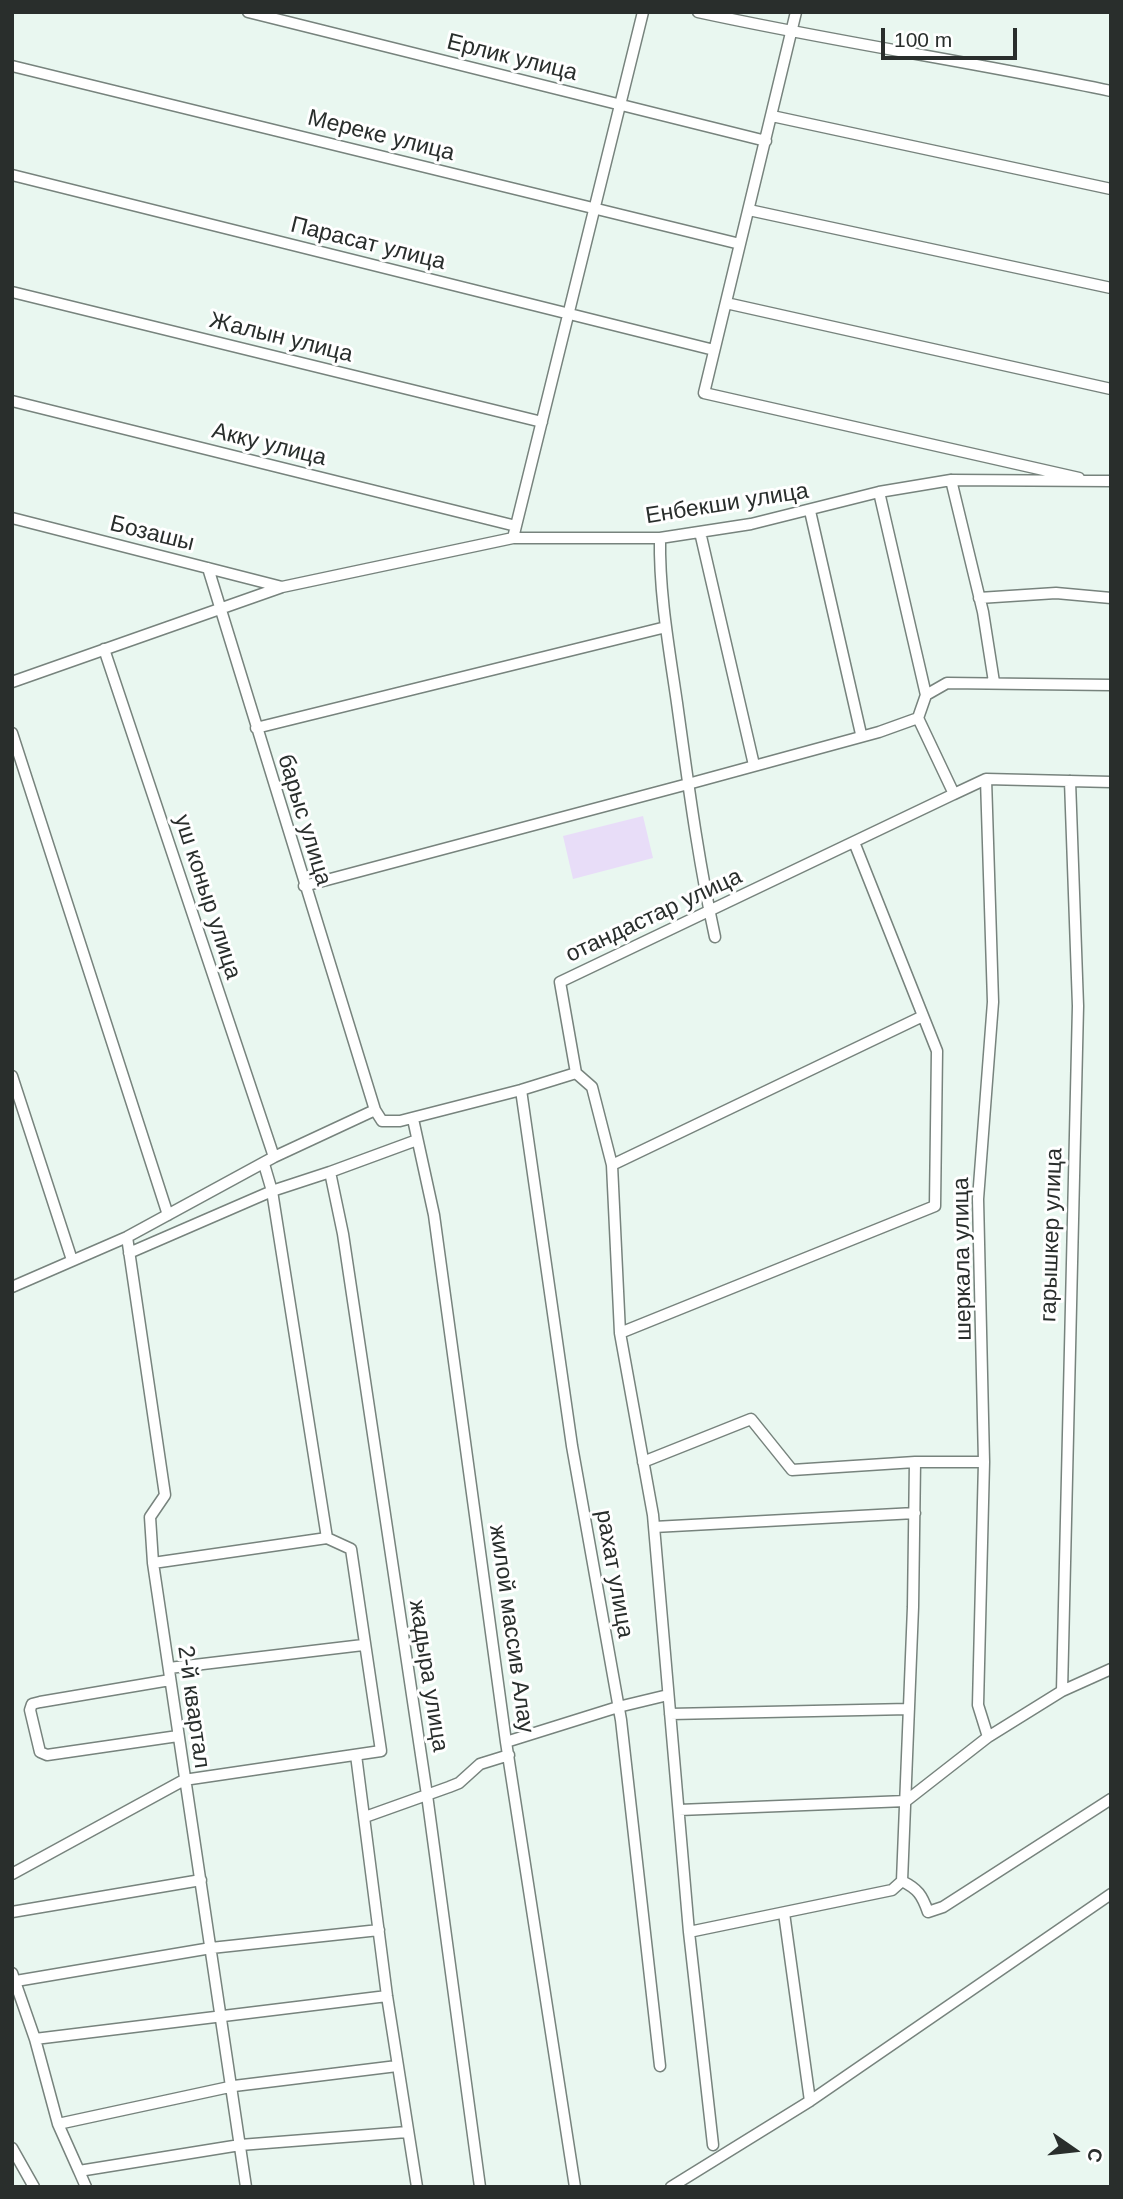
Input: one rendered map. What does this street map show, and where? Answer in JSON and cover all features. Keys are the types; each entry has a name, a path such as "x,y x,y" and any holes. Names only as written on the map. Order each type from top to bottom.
{"street":[{"name":"Ерлик улица","path":"248,12 766,141"},
{"path":"513,538 643,12"},
{"path":"698,12 791,33 1000,67 1111,91"},
{"path":"714,350 796,12"},
{"name":"Мереке улица","path":"12,66 740,244"},
{"path":"772,117 1111,190"},
{"name":"Парасат улица","path":"12,175 714,350"},
{"path":"749,210 1111,288"},
{"name":"Жалын улица","path":"12,292 542,422"},
{"path":"726,303 1111,389"},
{"name":"Енбекши улица","path":"714,350 704,393 1097,482"},
{"name":"Акку улица","path":"12,401 516,527"},
{"path":"951,480 979,598 994,682"},
{"name":"Енбекши улица","path":"12,682 282,587 513,538 660,538 810,511 879,492 951,480 1111,481"},
{"path":"879,492 926,695 918,718 954,794"},
{"path":"810,511 861,734"},
{"name":"Бозашы","path":"12,519 282,587"},
{"path":"701,532 754,765"},
{"path":"660,538 659,574 666,627 688,784 715,937"},
{"name":"барыс улица","path":"208,568 375,1110"},
{"path":"979,598 1056,593 1111,598"},
{"path":"256,728 666,627"},
{"name":"уш коныр улица","path":"104,649 274,1157"},
{"path":"926,695 947,683 1111,685"},
{"path":"304,886 688,784 861,734 879,732 918,718"},
{"path":"12,733 168,1215"},
{"path":"986,779 1111,782"},
{"name":"отандастар улица","path":"576,1073 560,982 986,779"},
{"name":"шеркала улица","path":"986,779 993,1002 978,1199 984,1462 978,1705 988,1737"},
{"name":"гарышкер улица","path":"1062,1691 1078,1006 1070,781"},
{"path":"620,1333 935,1206 937,1051 854,842"},
{"path":"612,1165 923,1016"},
{"path":"12,1287 127,1237 274,1157 375,1110 382,1121 390,1123 413,1119 576,1073 592,1087 612,1165 620,1333 654,1527 689,1933 713,2145"},
{"path":"12,1076 72,1259"},
{"name":"рахат улица","path":"521,1090 572,1446 618,1707 660,2066"},
{"name":"жилой массив Алау","path":"413,1119 434,1214 506,1742 575,2187"},
{"path":"129,1253 272,1191 417,1140"},
{"path":"264,1164 272,1191 327,1538"},
{"name":"жадыра улица","path":"330,1172 343,1234 427,1795 481,2187"},
{"name":"2-й квартал","path":"127,1237 165,1495 150,1517 153,1563 220,2014 234,2086 246,2187"},
{"path":"643,1462 751,1419 792,1470 915,1462 984,1462"},
{"path":"689,1933 892,1890 902,1881 915,1462"},
{"path":"654,1527 915,1513"},
{"path":"12,1874 184,1780 381,1751 351,1549 327,1538 153,1563"},
{"path":"169,1668 363,1644"},
{"path":"678,1810 906,1801 988,1737 1062,1691 1111,1668"},
{"path":"170,1679 40,1702 32,1704 30,1710 40,1752 47,1755 178,1736"},
{"path":"506,1742 618,1707 668,1695"},
{"path":"670,1714 909,1709"},
{"path":"356,1755 387,1996 416,2187"},
{"path":"365,1817 459,1783 480,1764 509,1755"},
{"path":"902,1881 916,1888 922,1895 928,1912 936,1910 1111,1799"},
{"path":"12,1912 201,1880"},
{"path":"671,2187 810,2101 1111,1894"},
{"path":"784,1913 810,2101"},
{"path":"86,2187 58,2124 35,2039 14,1977 211,1948 379,1930"},
{"path":"35,2039 220,2014 387,1996"},
{"path":"58,2124 234,2086 397,2066"},
{"path":"79,2171 240,2146 407,2132"},
{"path":"12,2148 34,2187"}],"shaded area":[{"path":"643,816 653,858 573,879 563,836"}]}
